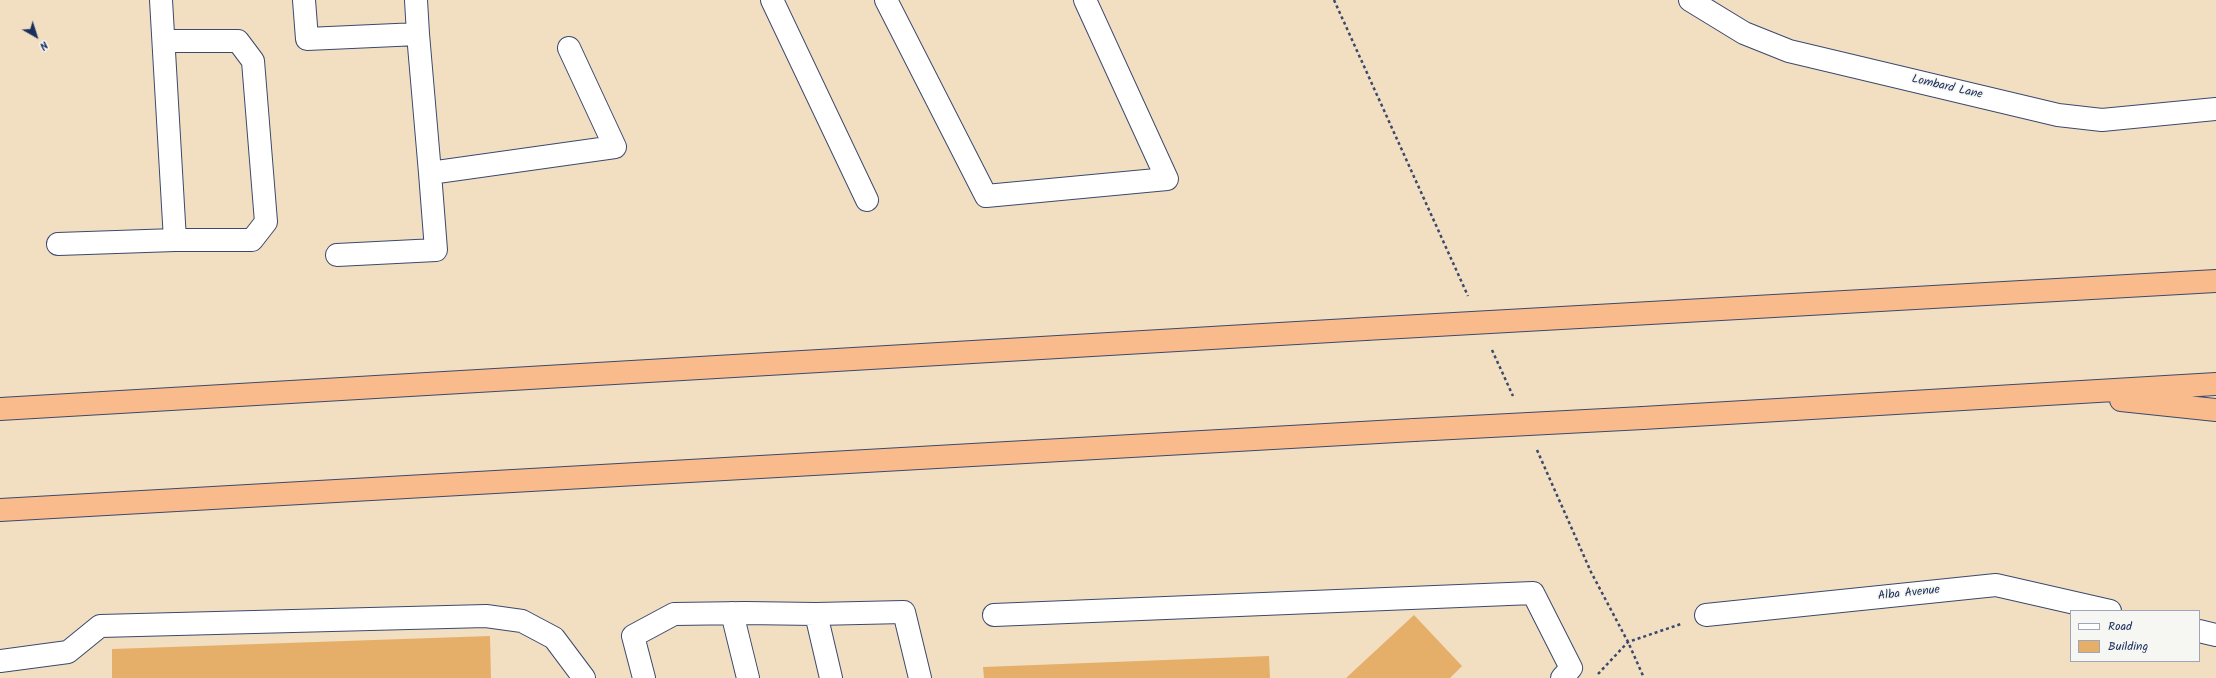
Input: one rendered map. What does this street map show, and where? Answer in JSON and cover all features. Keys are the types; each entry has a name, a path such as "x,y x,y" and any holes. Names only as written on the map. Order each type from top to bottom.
{"highway":[{"path":"0,410 2216,280"},
{"path":"0,510 1643,418 2216,384"},
{"path":"2062,392 2216,410"}],"street":[{"path":"161,0 175,240"},
{"path":"304,0 307,39 418,34"},
{"path":"337,255 436,250 416,0"},
{"path":"772,0 867,200"},
{"path":"886,0 986,196 1167,179 1085,0"},
{"name":"Lombard Lane","path":"1690,0 1744,33 1789,51 2058,115 2102,120 2216,109"},
{"path":"58,244 175,240 252,240 266,222 253,61 238,42 164,41"},
{"path":"430,173 615,147 569,48"},
{"name":"Alba Avenue","path":"1706,615 1996,585 2106,610"},
{"path":"994,615 1533,593 1571,668 1562,678"},
{"path":"644,678 633,636 674,614 816,614 904,612 920,678"},
{"path":"732,613 748,678"},
{"path":"816,614 831,678"},
{"path":"0,661 68,652 100,626 486,616 522,621 554,638 584,678"},
{"path":"2200,631 2216,635"}],"path":[{"path":"1334,0 1469,298"},
{"path":"1492,348 1514,399"},
{"path":"1536,449 1591,572 1628,642 1644,678"},
{"path":"1594,678 1628,642 1706,615"}],"building":[{"path":"1414,615 1462,666 1450,678 1346,678"},
{"path":"490,636 491,678 112,678 112,649"},
{"path":"1269,656 1270,678 984,678 983,667"}]}
